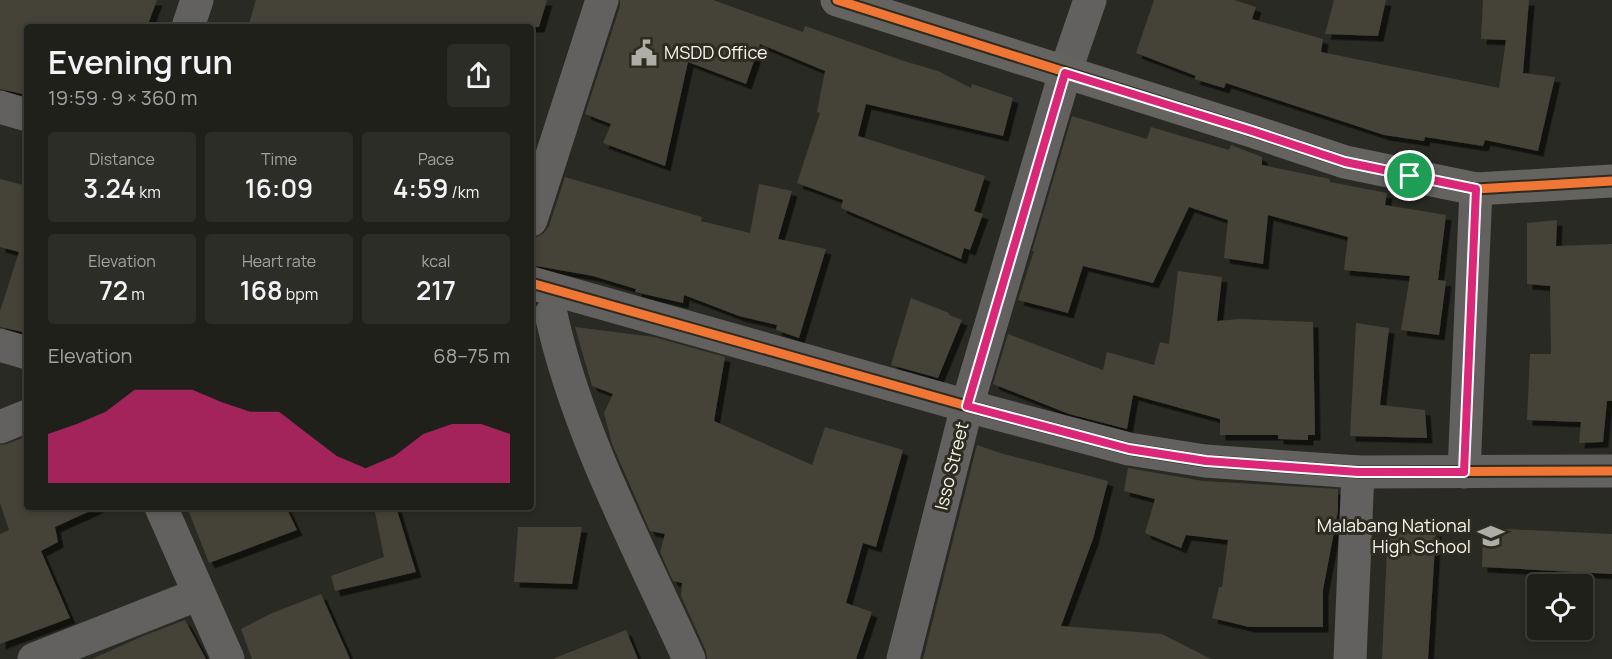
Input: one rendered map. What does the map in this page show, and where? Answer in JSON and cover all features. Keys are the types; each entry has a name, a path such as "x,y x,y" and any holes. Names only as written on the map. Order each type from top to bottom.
{"street":[{"path":"189,24 197,0"},
{"path":"534,211 602,0"},
{"path":"837,0 1345,162 1476,189 1612,181"},
{"name":"Isso Street","path":"903,659 967,406 1065,73 1090,0"},
{"path":"0,107 24,115"},
{"path":"1464,472 1476,189"},
{"path":"534,284 967,406 1129,449 1206,461 1358,472 1612,471"},
{"path":"608,306 541,315 559,352 600,464 689,659"},
{"path":"0,345 24,352"},
{"path":"0,428 24,417"},
{"path":"1350,659 1358,472"},
{"path":"162,510 228,659"},
{"path":"34,659 199,594"}],"building":[{"path":"0,0 157,0 148,24 24,24 24,94 0,89"},
{"path":"256,0 547,0 539,27 534,27 534,24 249,24"},
{"path":"620,0 713,0 803,32 805,26 938,71 971,88 972,84 1013,98 1003,136 866,104 858,136 985,176 974,211 983,214 970,250 964,248 961,259 841,208 843,200 797,183 820,113 817,112 825,71 760,44 746,84 688,62 665,166 603,143 611,124 585,114"},
{"path":"1154,0 1234,0 1256,7 1252,19 1323,39 1321,52 1499,88 1506,40 1481,39 1483,0 1529,0 1523,73 1555,77 1538,151 1485,140 1483,146 1425,137 1424,141 1384,135 1226,83 1224,88 1194,79 1196,76 1136,53"},
{"path":"1334,0 1386,0 1378,36 1325,34"},
{"path":"1072,116 1147,139 1151,127 1229,150 1231,145 1262,157 1262,165 1387,193 1385,205 1446,215 1438,280 1446,281 1439,335 1401,330 1410,276 1344,270 1348,237 1268,215 1263,264 1224,258 1228,220 1189,207 1153,283 1083,266 1068,313 1018,300"},
{"path":"565,177 702,217 701,221 750,233 759,184 792,191 778,239 826,249 799,338 776,330 777,325 739,316 684,295 683,303 635,292 636,289 593,276 534,266 535,238 544,233 549,226"},
{"path":"0,179 24,185 24,332 0,327 0,311 19,252 0,247"},
{"path":"1557,220 1556,246 1612,244 1612,401 1607,401 1603,442 1579,443 1581,422 1527,420 1530,354 1551,354 1550,286 1527,284 1527,223"},
{"path":"1178,271 1222,277 1217,321 1240,319 1313,322 1315,435 1308,435 1308,440 1278,439 1278,435 1220,435 1220,419 1133,395 1127,429 1069,414 993,384 1008,334 1103,370 1107,352 1154,365 1160,342 1169,344"},
{"path":"911,298 962,320 938,378 891,365"},
{"path":"1356,323 1389,328 1380,405 1425,410 1427,438 1350,436"},
{"path":"575,327 654,337 725,357 714,421 812,465 825,427 903,450 876,547 863,543 846,603 872,612 856,659 707,659 706,651 681,596 682,583 673,581 660,552 665,534 650,531 612,444 604,413 613,394 592,386"},
{"path":"24,437 24,510 92,510 55,527 58,542 41,551 70,618 0,644 0,534 9,530 0,503 0,445"},
{"path":"977,445 1108,481 1093,539 1061,626 1162,634 1211,659 923,659"},
{"path":"1128,468 1203,481 1338,489 1338,511 1323,590 1323,627 1249,627 1212,618 1219,587 1222,587 1228,540 1186,535 1181,548 1145,533 1155,499 1124,491"},
{"path":"188,510 287,510 297,530 209,563"},
{"path":"375,510 397,510 416,572 335,591 331,576 384,557"},
{"path":"518,527 582,527 572,584 514,582"},
{"path":"1483,528 1612,534 1612,574 1482,567"},
{"path":"1388,529 1436,531 1428,659 1382,659"},
{"path":"321,594 350,659 252,659 241,629 270,614"},
{"path":"185,620 206,659 92,659 143,636"},
{"path":"626,630 638,659 555,659 555,658"}],"cycle path":[{"path":"837,0 1345,162 1476,189 1612,181"},
{"path":"534,284 967,406 1129,449 1205,461 1358,472 1612,471"}],"place":[{"name":"MSDD Office","path":"644,53"},
{"name":"Malabang National High School","path":"1491,536"}],"route":[{"path":"1065,73 1345,162 1410,176 1476,189 1464,472 1358,472 1206,461 1129,449 967,406 1065,73"}]}
